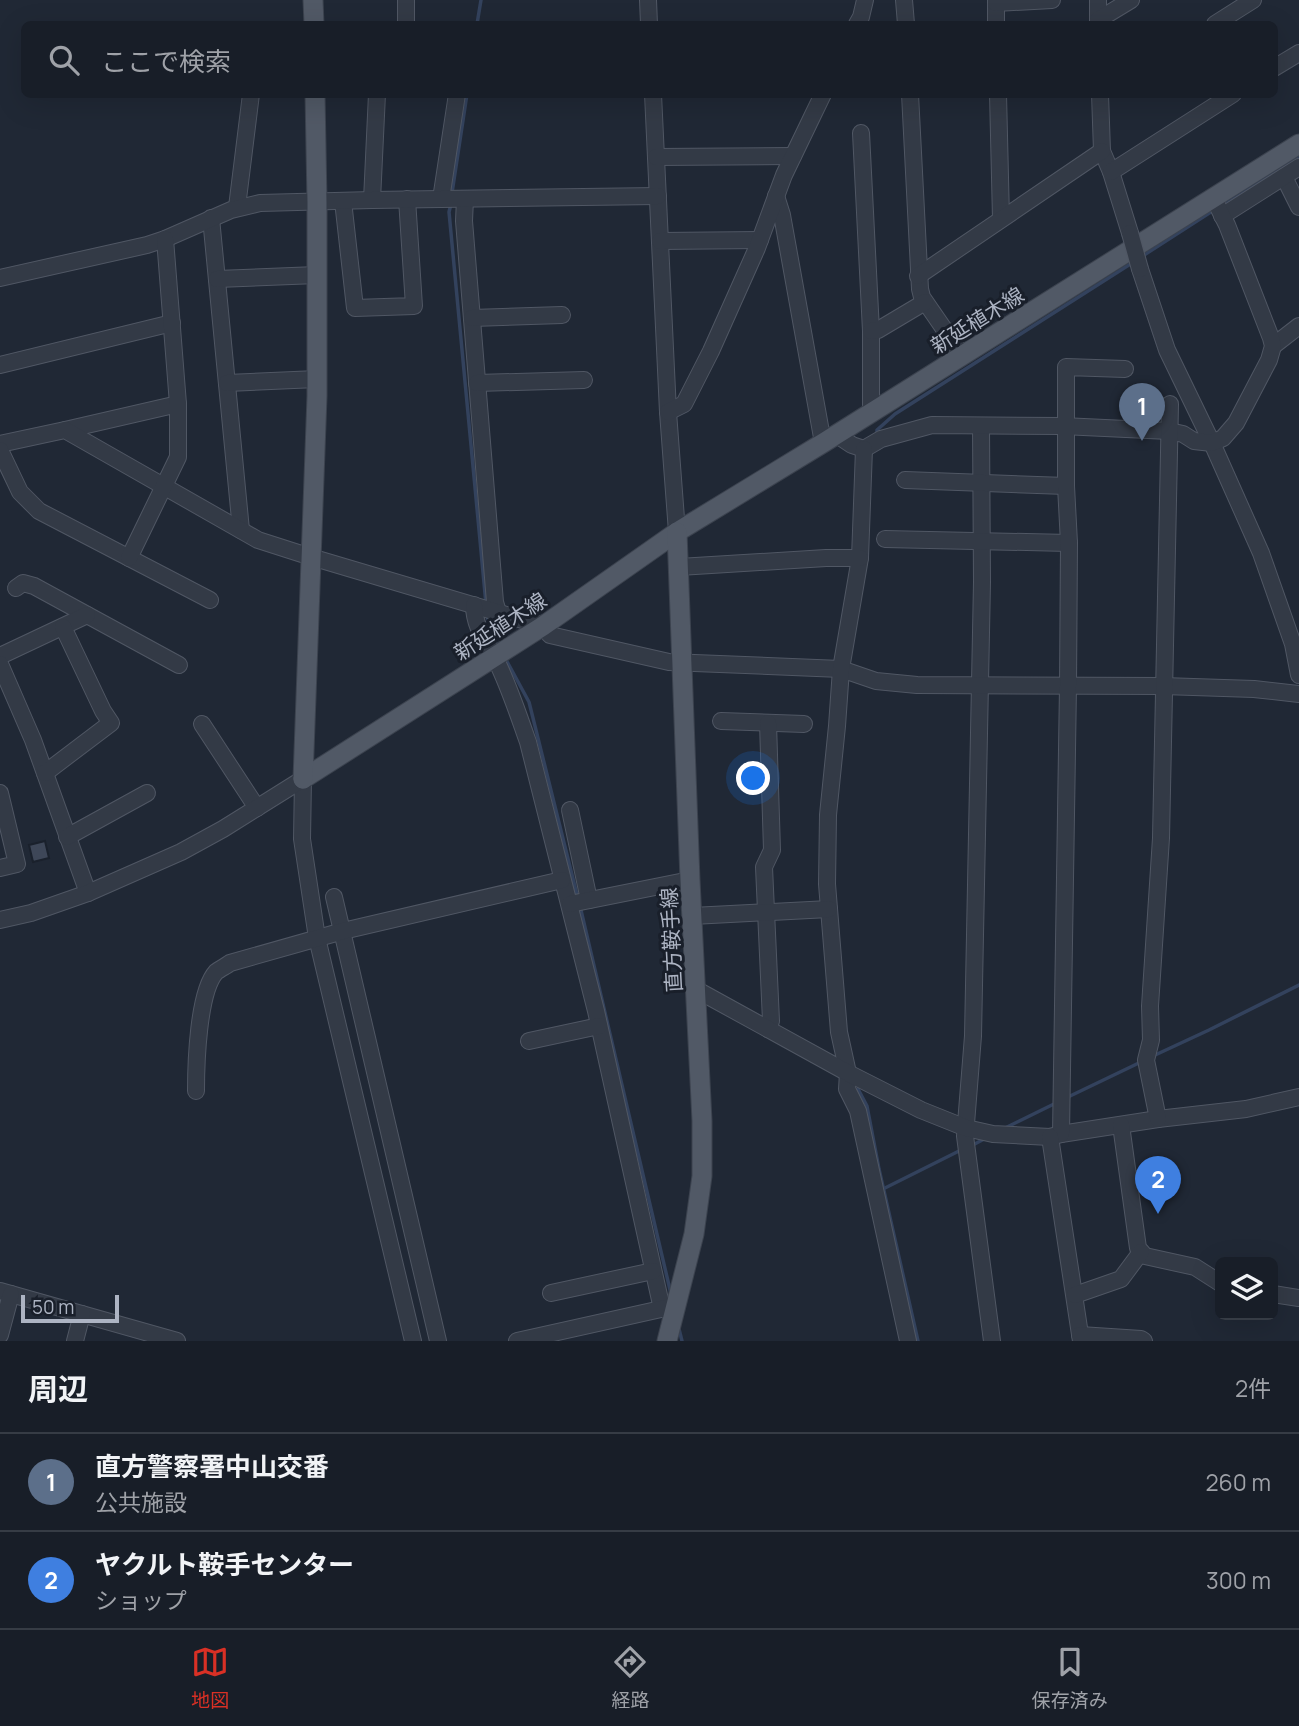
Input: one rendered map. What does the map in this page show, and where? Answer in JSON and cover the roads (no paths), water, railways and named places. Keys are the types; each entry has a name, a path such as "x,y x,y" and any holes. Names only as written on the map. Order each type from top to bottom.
{"main road":[{"path":"313,0 314,21"},
{"path":"303,779 317,379 315,98"},
{"name":"新延植木線","path":"303,779 543,626 677,532 962,355 1218,207 1299,144"},
{"name":"直方鞍手線","path":"669,1339 669,1307 694,1234 702,1176 697,990 690,880 677,532"}],"street":[{"path":"406,0 406,21"},
{"path":"648,0 649,21"},
{"path":"904,0 906,21"},
{"path":"996,21 996,2 1052,0"},
{"path":"1098,0 1098,21"},
{"path":"1100,21 1131,0"},
{"path":"1220,21 1253,0"},
{"path":"1278,66 1299,53"},
{"path":"237,207 251,98"},
{"path":"372,200 377,98"},
{"path":"441,199 456,98"},
{"path":"653,98 668,412 677,532"},
{"path":"668,412 684,404 711,352 793,156 821,98"},
{"path":"910,98 920,289 925,302 962,355"},
{"path":"998,98 1001,219"},
{"path":"1101,98 1102,151 1167,351 1261,553 1293,644 1299,675"},
{"path":"1111,172 1227,98"},
{"path":"861,133 871,331 871,413"},
{"path":"918,276 1102,151"},
{"path":"656,157 793,156"},
{"path":"776,197 830,439 864,449 881,439 932,425 1066,426 1169,431 1184,434 1194,441 1212,443 1223,438 1236,423 1269,360 1273,346 1218,207 1284,177 1299,167"},
{"path":"1284,177 1299,207"},
{"path":"0,278 147,245 237,207 260,203 658,196"},
{"path":"465,199 464,221 498,612"},
{"path":"343,201 355,308 414,306 407,200"},
{"path":"211,218 241,530"},
{"path":"129,558 178,457 178,404 165,239"},
{"path":"660,241 760,240"},
{"path":"217,279 317,275"},
{"path":"871,331 878,330 925,302"},
{"path":"472,318 562,315"},
{"path":"0,365 172,323"},
{"path":"1273,346 1299,326"},
{"path":"1125,369 1066,367 1068,686 1055,1135 1080,1338 1144,1341"},
{"path":"227,383 317,379"},
{"path":"477,383 584,380"},
{"path":"0,444 178,404"},
{"path":"1158,1119 1146,1060 1151,1040 1150,1006 1161,838 1170,404"},
{"path":"981,426 982,542 974,1036 965,1136 992,1341"},
{"path":"65,430 258,540 543,626 550,635 669,662 841,668 876,681 917,685 1163,686 1254,689 1299,694"},
{"path":"864,449 860,558 841,668 828,815 827,884 839,1032 848,1073 847,1089 858,1111 908,1341"},
{"path":"0,450 20,492 39,511 210,600"},
{"path":"905,480 1066,486"},
{"path":"886,539 1069,542"},
{"path":"678,567 860,558"},
{"path":"16,588 23,583 34,586 179,665"},
{"path":"474,605 474,615 485,644 495,657 528,742 599,1026 653,1271 669,1307 517,1341"},
{"path":"0,656 87,615"},
{"path":"45,773 111,723 63,627"},
{"path":"0,664 8,703 33,740 88,893"},
{"path":"722,721 804,724"},
{"path":"768,723 772,850 764,867 771,1021 768,1029"},
{"path":"202,724 257,807"},
{"path":"0,920 31,913 88,893 181,852 303,779"},
{"path":"303,779 302,839 317,937 413,1341"},
{"path":"0,793 17,864 0,868"},
{"path":"67,837 147,793"},
{"path":"570,810 589,900"},
{"path":"196,1091 197,1048 205,995 215,973 230,963 317,937 562,880"},
{"path":"570,904 690,880"},
{"path":"334,897 438,1341"},
{"path":"692,916 829,909"},
{"path":"697,990 921,1110 966,1128 993,1134 1055,1135 1246,1109 1299,1097"},
{"path":"529,1041 599,1026"},
{"path":"1121,1125 1138,1248 1145,1256 1195,1267 1215,1280"},
{"path":"1075,1295 1121,1279 1141,1252"},
{"path":"551,1293 653,1271"},
{"path":"0,1335 6,1293 154,1338 177,1341"},
{"path":"1278,1295 1299,1298"},
{"path":"75,1341 82,1314"}],"waterway":[{"path":"478,21 481,0"},
{"path":"452,193 466,98"},
{"path":"1224,204 1299,157"},
{"path":"451,204 449,212 486,604"},
{"path":"1141,257 1214,210"},
{"path":"877,435 877,430 895,414 1132,263"},
{"path":"487,615 491,635 498,647"},
{"path":"504,656 529,702 578,899"},
{"path":"580,906 671,1294"},
{"path":"1153,1056 1299,985"},
{"path":"1068,1097 1143,1061"},
{"path":"858,1089 867,1106 918,1341"},
{"path":"1005,1128 1058,1102"},
{"path":"971,1146 986,1138"},
{"path":"883,1189 961,1150"},
{"path":"679,1329 682,1341"}],"place":[{"name":"直方警察署中山交番","path":"1142,441"},
{"name":"ヤクルト鞍手センター","path":"1158,1214"}]}
